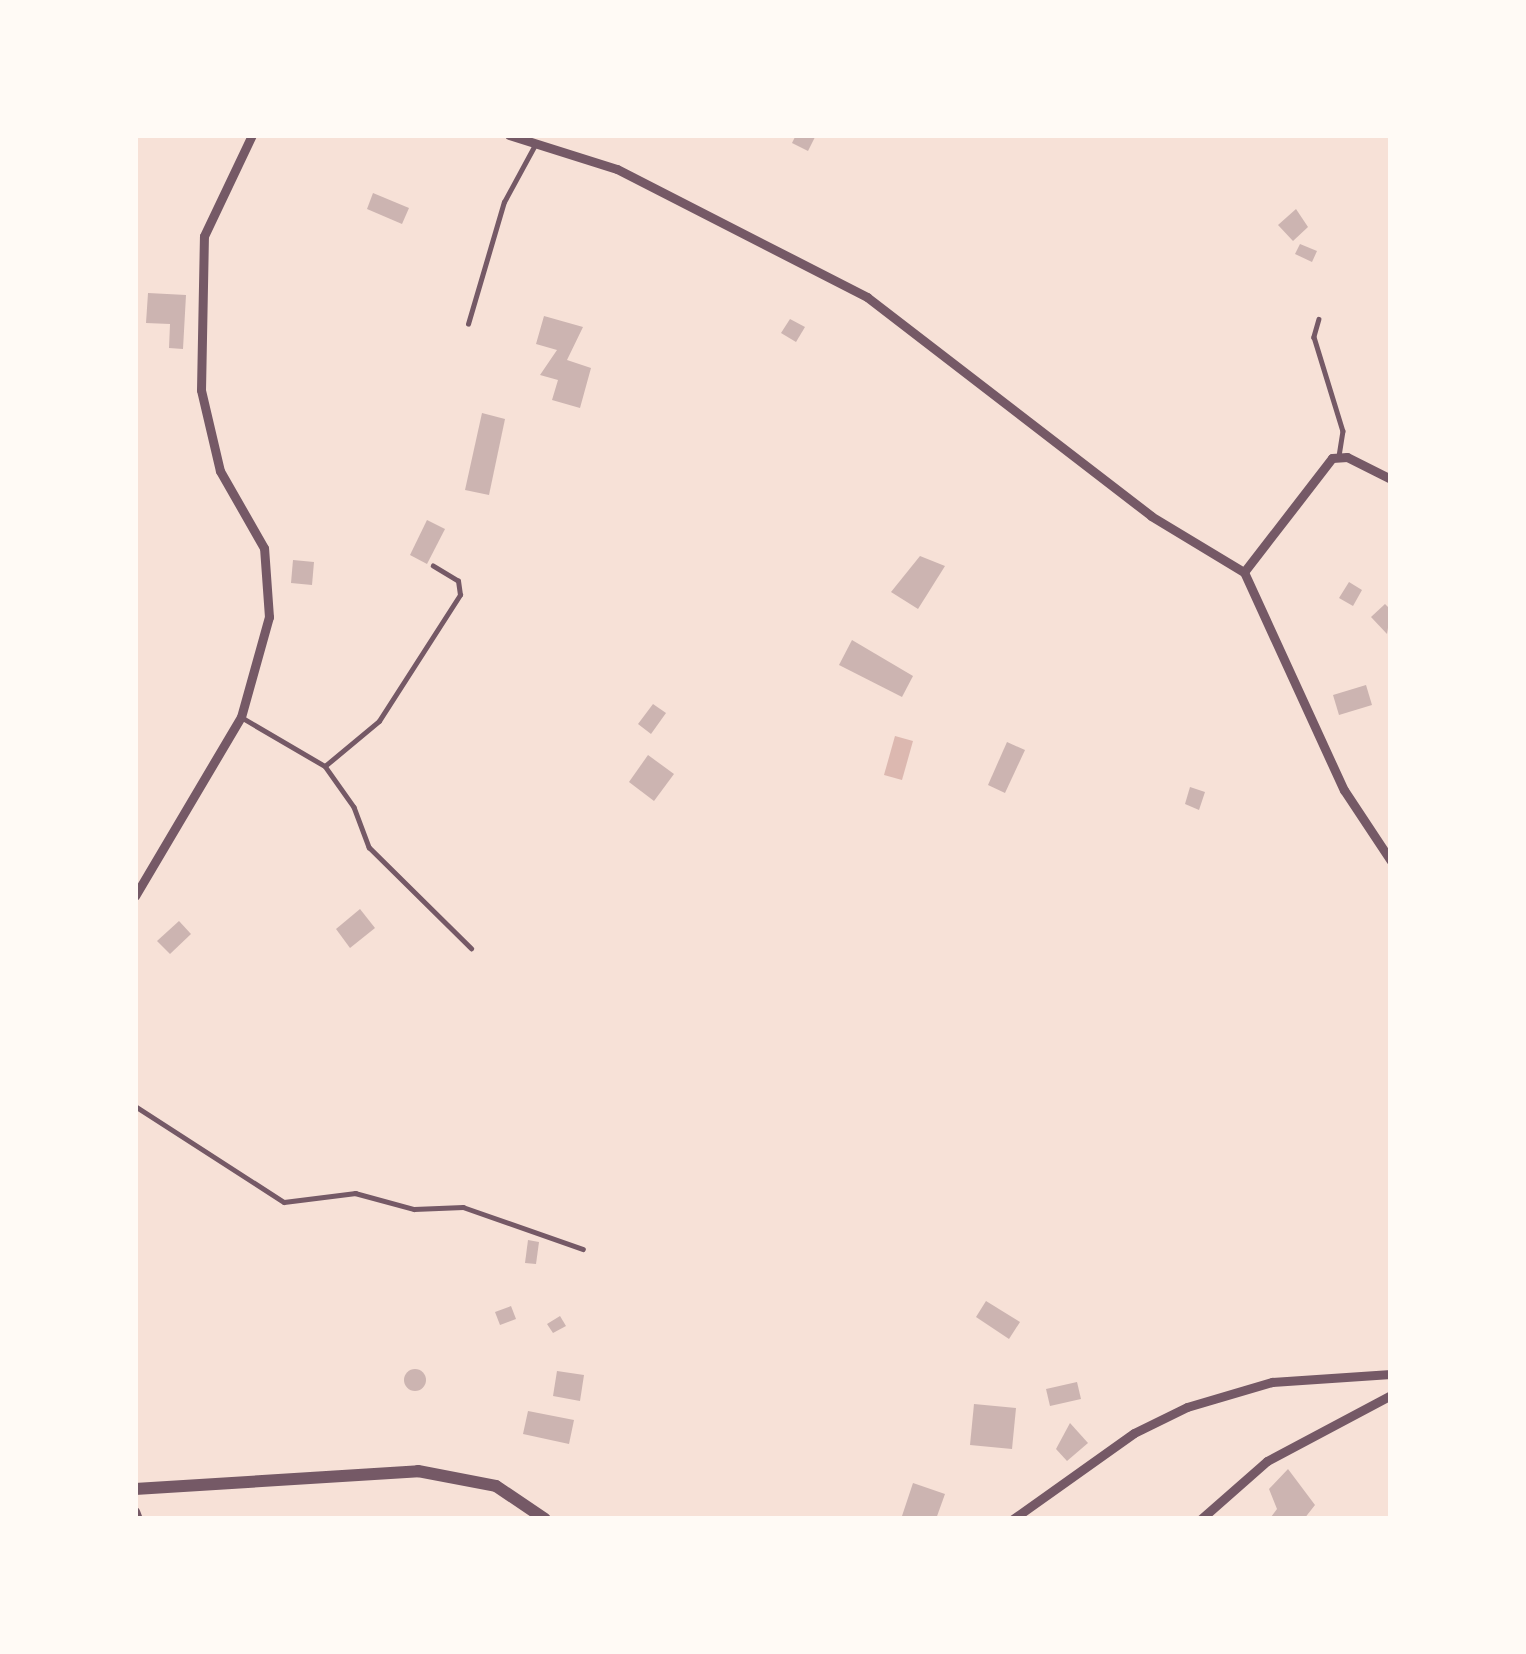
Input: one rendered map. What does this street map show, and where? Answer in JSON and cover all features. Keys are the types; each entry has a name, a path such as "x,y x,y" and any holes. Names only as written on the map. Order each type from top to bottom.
{"street":[{"path":"135,896 241,717 261,661 269,580 265,548 207,438 198,275 215,201 252,135"},
{"path":"509,135 544,141 617,169 875,302 1142,509 1244,572 1350,802 1391,861"},
{"path":"1244,572 1322,466 1339,456 1391,479"},
{"path":"1013,1519 1178,1411 1272,1382 1391,1374"},
{"path":"1201,1519 1267,1460 1391,1395"},
{"path":"135,1490 418,1471 496,1486 545,1519"},
{"path":"135,1510 138,1519"}],"lane":[{"path":"468,324 488,244 544,141"},
{"path":"1318,319 1314,337 1343,431 1339,456"},
{"path":"325,766 379,721 460,595 458,581 433,566"},
{"path":"241,717 325,766 354,807 369,848 470,948"},
{"path":"135,1106 284,1202 355,1192 414,1209 463,1207 583,1249"}],"shaded area":[{"path":"895,736 913,741 902,780 884,775"}],"building":[{"path":"796,135 816,135 808,151 792,143"},
{"path":"373,193 409,208 402,224 367,209"},
{"path":"1296,209 1308,227 1293,241 1278,225"},
{"path":"1300,244 1317,251 1312,262 1295,254"},
{"path":"148,293 186,295 183,349 169,348 170,324 146,323"},
{"path":"544,316 583,327 567,360 591,368 580,408 552,400 558,380 540,375 557,350 536,344"},
{"path":"790,319 805,327 796,342 781,333"},
{"path":"482,413 505,419 489,495 465,490"},
{"path":"427,520 445,529 427,564 410,555"},
{"path":"920,556 945,566 918,609 891,592"},
{"path":"293,560 314,562 312,585 291,583"},
{"path":"1349,582 1362,590 1353,606 1339,598"},
{"path":"1385,604 1391,610 1387,634 1371,617"},
{"path":"852,640 913,676 902,697 839,665"},
{"path":"1366,685 1372,705 1339,715 1333,695"},
{"path":"653,704 666,713 651,734 638,724"},
{"path":"1007,742 1025,750 1005,793 988,785"},
{"path":"648,755 674,774 654,801 629,782"},
{"path":"1190,787 1205,792 1199,810 1185,804"},
{"path":"360,909 375,928 350,948 336,929"},
{"path":"179,921 191,934 170,954 157,941"},
{"path":"528,1240 539,1242 536,1264 525,1263"},
{"path":"986,1301 1020,1322 1009,1339 976,1317"},
{"path":"511,1306 516,1319 500,1325 495,1312"},
{"path":"560,1316 566,1326 553,1333 547,1324"},
{"path":"415,1369 426,1380 415,1391 404,1380"},
{"path":"557,1371 584,1375 580,1401 553,1396"},
{"path":"1077,1382 1081,1399 1050,1406 1046,1389"},
{"path":"974,1404 1016,1408 1012,1449 970,1445"},
{"path":"528,1411 574,1420 569,1444 523,1434"},
{"path":"1070,1423 1088,1443 1067,1461 1056,1449"},
{"path":"1288,1469 1315,1505 1304,1519 1271,1517 1277,1509 1269,1489"},
{"path":"913,1483 945,1494 936,1519 901,1519"}]}
